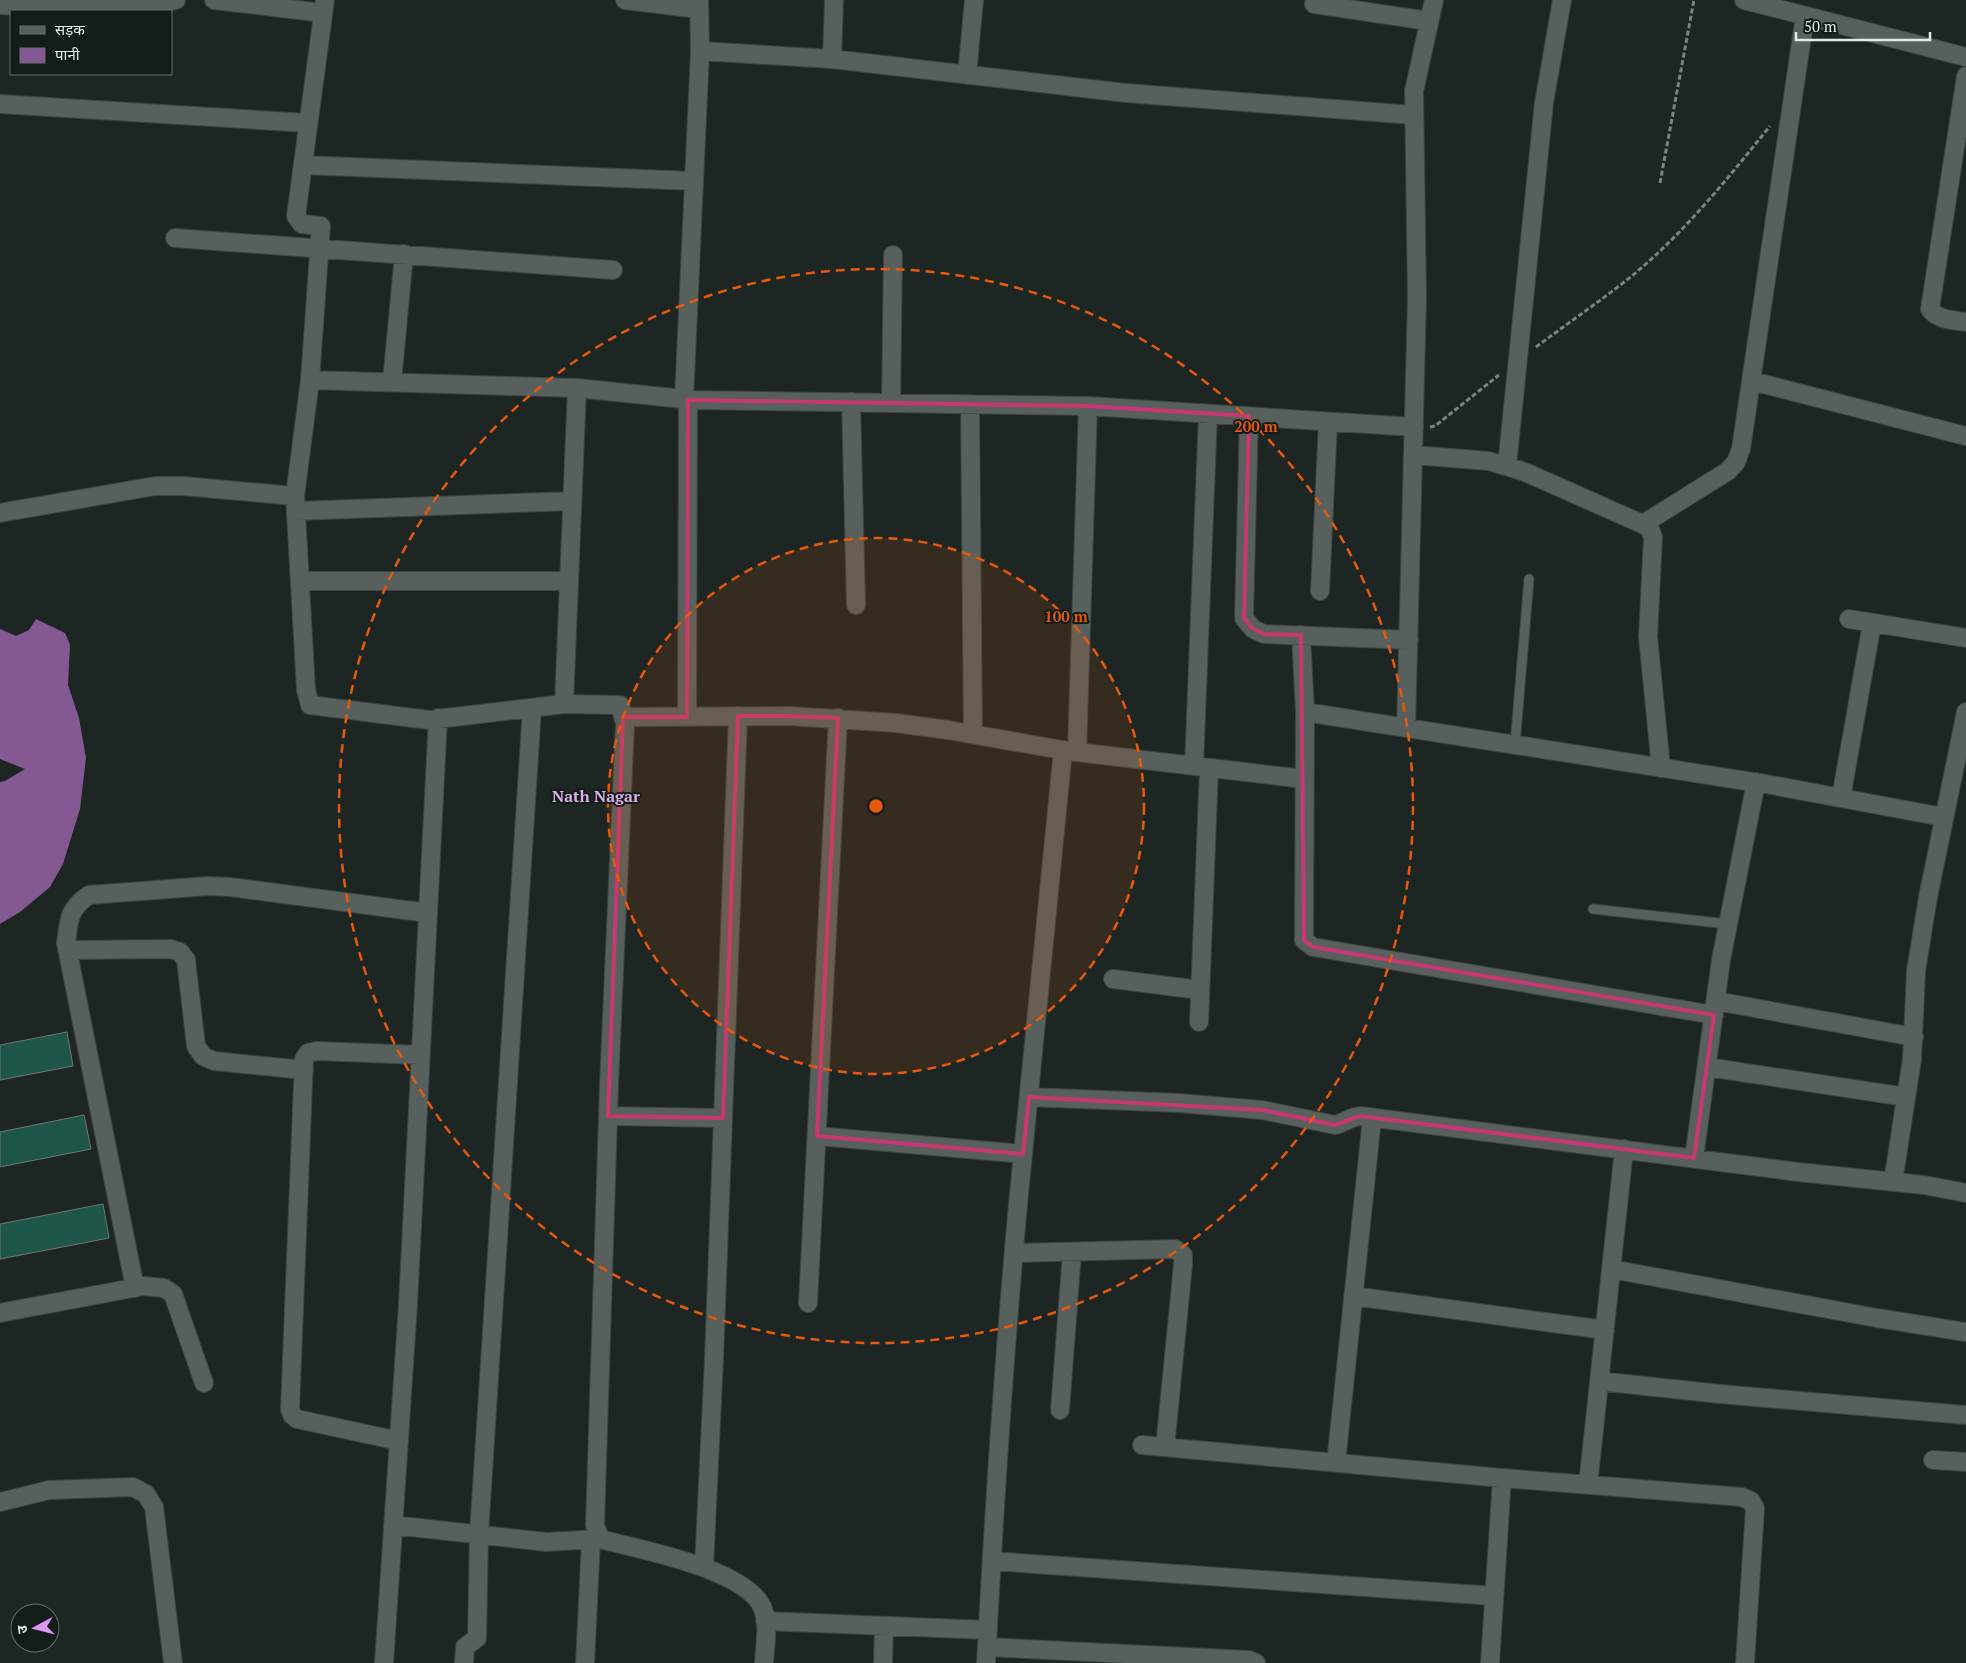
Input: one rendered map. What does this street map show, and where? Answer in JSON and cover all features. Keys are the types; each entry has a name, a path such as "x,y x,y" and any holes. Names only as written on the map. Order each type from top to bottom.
{"street":[{"path":"0,5 128,7 176,0"},
{"path":"214,0 324,7 296,216 302,224 321,226 310,380 295,504 306,690 310,705 429,720 564,704 620,705 625,724 608,1116 595,1539 585,1663"},
{"path":"625,0 699,4 700,51 686,399 687,716"},
{"path":"832,59 834,0"},
{"path":"967,75 974,0"},
{"path":"1406,728 1418,298 1413,115 1416,75 1434,0"},
{"path":"1506,466 1545,94 1562,0"},
{"path":"1744,0 1966,57"},
{"path":"1314,4 1429,21"},
{"path":"1643,524 1728,471 1736,462 1742,450 1805,16"},
{"path":"700,51 832,59 1126,93 1413,115"},
{"path":"1966,76 1930,309 1933,314 1940,317 1966,322"},
{"path":"0,104 308,123"},
{"path":"302,165 694,181"},
{"path":"175,238 320,247 613,270"},
{"path":"392,382 404,254"},
{"path":"891,403 893,255"},
{"path":"310,380 577,388 686,399 1088,406 1414,427"},
{"path":"1752,380 1966,436"},
{"path":"564,704 577,388"},
{"path":"851,402 856,605"},
{"path":"970,404 973,734"},
{"path":"1088,406 1070,751 1023,1154 1014,1253 987,1655 1249,1660 1256,1663"},
{"path":"1199,1022 1208,414"},
{"path":"1249,416 1244,618 1253,629 1264,634 1409,640"},
{"path":"1320,591 1328,422"},
{"path":"1414,455 1489,461 1506,466 1525,472 1648,527 1653,538 1648,637 1661,768"},
{"path":"0,513 155,486 183,486 295,504 572,501"},
{"path":"300,581 568,581"},
{"path":"1849,619 1966,638"},
{"path":"1841,798 1872,622"},
{"path":"1301,635 1305,712 1303,930 1304,940 1313,947 1914,1037"},
{"path":"464,1663 465,1648 477,1638 479,1534 532,708"},
{"path":"1305,712 1756,782 1943,817"},
{"path":"1893,1182 1914,1037 1916,971 1943,817 1966,712"},
{"path":"704,1567 714,1359 738,716"},
{"path":"623,717 789,716 896,723 1070,751 1304,778"},
{"path":"384,1663 408,1304 438,718"},
{"path":"808,1303 838,718"},
{"path":"1694,1158 1728,924 1756,782"},
{"path":"135,1288 66,944 69,919 77,903 89,895 208,886 230,887 428,913"},
{"path":"68,950 171,949 180,952 186,960 196,1046 203,1056 214,1061 304,1070"},
{"path":"1113,979 1200,990"},
{"path":"399,1441 297,1419 292,1415 290,1409 304,1059 308,1053 316,1051 421,1055"},
{"path":"1707,1067 1906,1097"},
{"path":"1029,1096 1179,1103 1262,1110 1335,1125 1341,1124 1353,1117 1372,1118 1966,1192"},
{"path":"608,1116 723,1118"},
{"path":"1336,1463 1372,1118"},
{"path":"817,1136 1023,1154"},
{"path":"1588,1485 1624,1149"},
{"path":"1014,1253 1175,1249 1183,1255 1165,1447"},
{"path":"1060,1410 1072,1252"},
{"path":"1611,1269 1877,1318 1966,1332"},
{"path":"0,1313 144,1286 164,1288 174,1294 204,1383"},
{"path":"1353,1296 1605,1330"},
{"path":"1599,1381 1720,1394 1966,1415"},
{"path":"1142,1445 1502,1478 1742,1497 1751,1501 1755,1508 1745,1663"},
{"path":"1933,1460 1966,1462"},
{"path":"1490,1663 1502,1478"},
{"path":"0,1502 49,1490 133,1486 146,1494 154,1507 173,1663"},
{"path":"393,1525 546,1542 595,1539 704,1567 730,1578 753,1596 763,1609 765,1621 764,1663"},
{"path":"992,1561 1494,1596"},
{"path":"765,1621 988,1630"},
{"path":"882,1663 884,1626"}],"lane":[{"path":"1515,745 1529,579"},
{"path":"1593,909 1728,924"}],"path":[{"path":"1660,183 1694,0"},
{"path":"1414,427 1426,428 1435,426 1634,274 1712,196 1774,122"}],"highlighted area":[{"path":"688,400 1088,406 1249,416 1244,618 1253,629 1264,634 1301,635 1304,940 1313,947 1714,1015 1694,1158 1360,1116 1335,1125 1262,1110 1029,1097 1023,1154 817,1136 838,718 789,716 738,716 723,1118 608,1116 623,717 687,717"}],"water":[{"path":"36,619 65,633 70,645 68,685 79,718 86,758 80,809 63,864 50,887 20,912 0,924 0,782 25,769 0,759 0,629 16,636 29,630"}],"building":[{"path":"67,1032 73,1066 0,1080 0,1045"},
{"path":"84,1115 91,1149 0,1167 0,1132"},
{"path":"103,1204 109,1238 0,1259 0,1224"}],"district":[{"name":"Nath Nagar","path":"596,796"}]}
